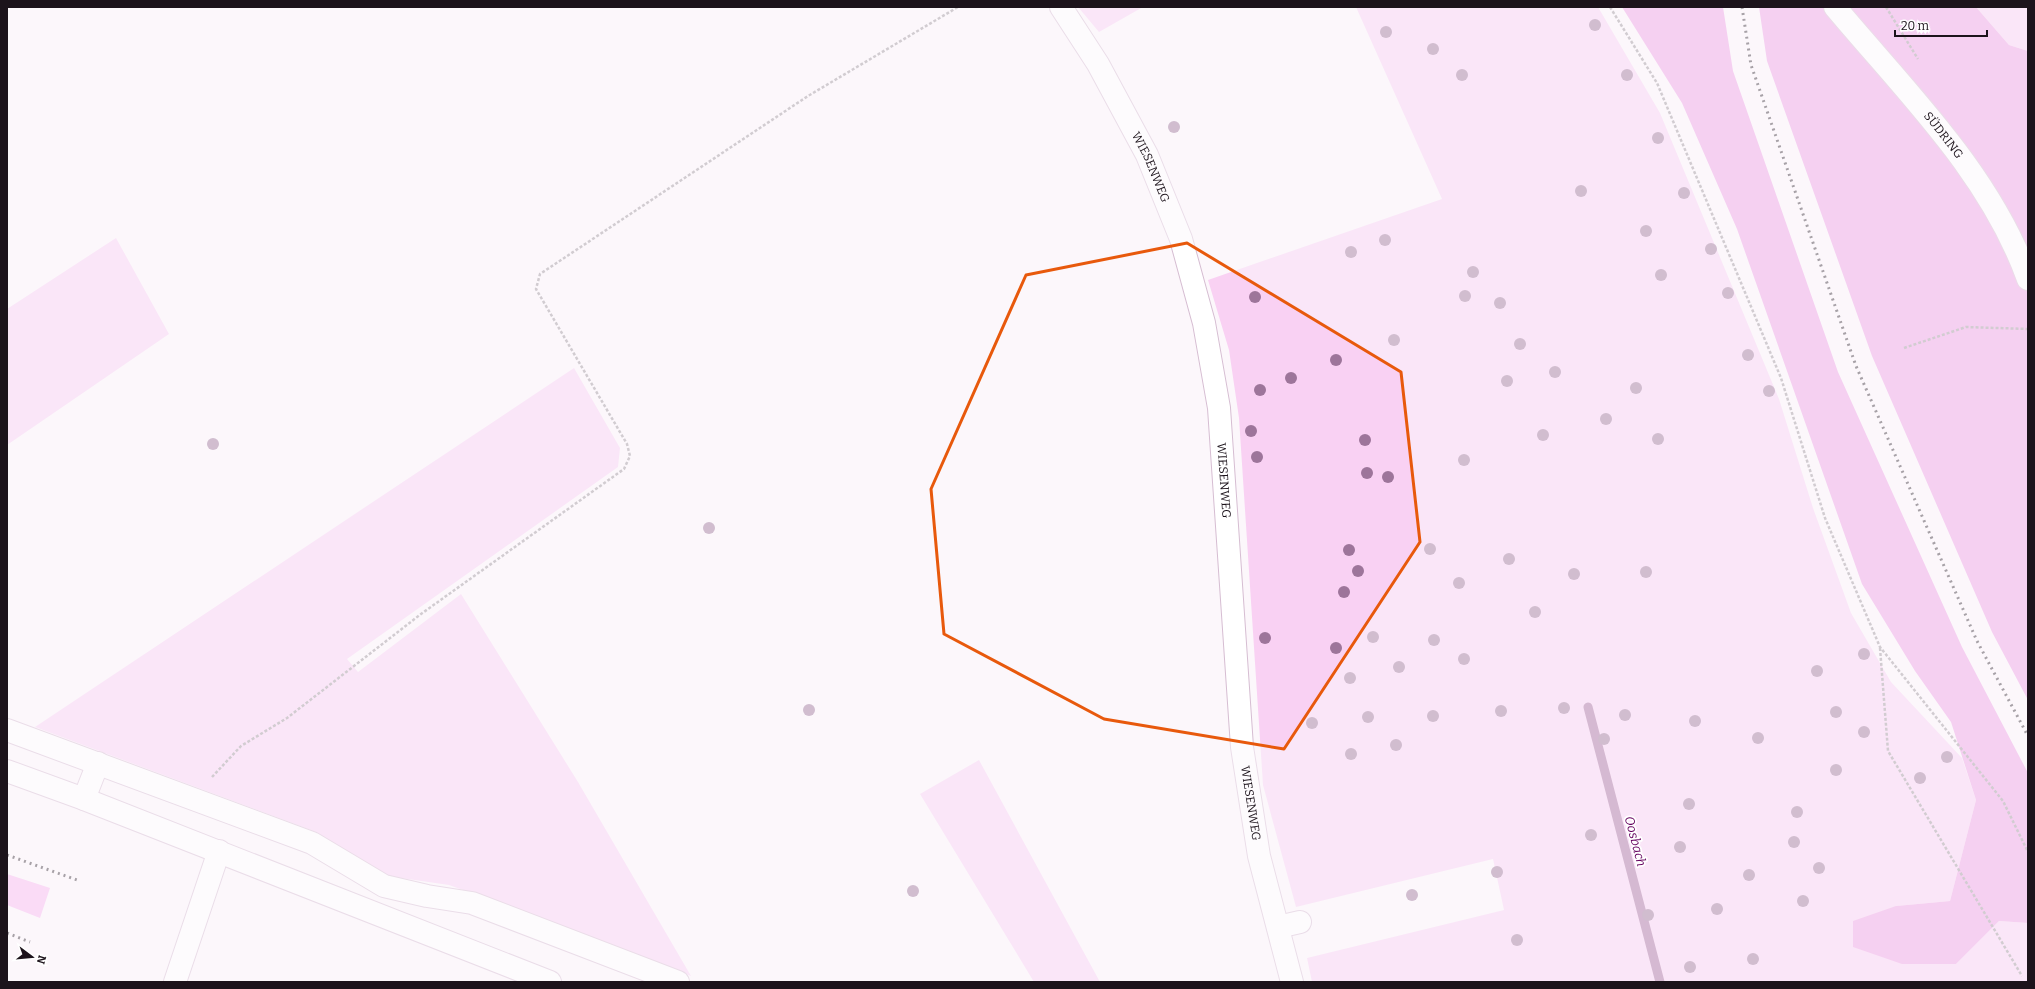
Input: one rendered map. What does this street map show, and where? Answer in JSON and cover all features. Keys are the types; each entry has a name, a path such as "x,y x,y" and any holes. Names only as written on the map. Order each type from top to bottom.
{"street":[{"name":"WIESENWEG","path":"1060,7 1098,64 1147,155 1181,239 1204,323 1219,408 1242,747 1259,856 1292,982"},
{"name":"SÜDRING","path":"1835,7 1951,144 1993,203 2028,279"},
{"path":"7,730 98,763 200,803 312,843 384,886 427,896 472,903 678,982"},
{"path":"84,799 98,763"},
{"path":"7,771 219,851 550,982"},
{"path":"175,982 219,851"},
{"path":"1278,927 1300,922"}],"path":[{"path":"200,803 214,774 241,746 287,718 421,614 624,469 630,456 627,444 536,288 540,274 808,96 958,7"},
{"path":"1610,7 1657,83 1663,97 1780,378 1825,518 1880,647 2003,801 2028,852"},
{"path":"1904,348 1966,327 2028,329"},
{"path":"1880,647 1888,751 2022,976"}],"highlighted area":[{"path":"1187,243 1401,372 1420,542 1284,749 1104,719 944,634 931,489 1026,275"}],"shaded area":[{"path":"1078,7 1143,7 1099,32"},
{"path":"1356,7 1598,7 1660,113 1779,399 1813,508 1851,613 1891,682 1962,758 1976,800 1950,901 1896,906 1956,964 1999,921 2028,923 2028,982 1312,982 1307,958 1504,910 1493,859 1296,907 1263,785 1239,418 1229,350 1208,280 1442,199"},
{"path":"1622,7 1723,7 1733,71 1838,372 1962,647 2028,773 2028,923 1999,921 1956,964 1902,964 1853,947 1853,921 1896,906 1950,901 1976,800 1951,722 1915,671 1862,584 1737,229 1682,103"},
{"path":"1759,7 1976,7 2009,45 2028,51 2028,700 1992,632 1872,356 1767,61"},
{"path":"1976,7 2028,7 2028,51 2009,45"},
{"path":"116,238 169,334 7,445 7,309"},
{"path":"574,368 620,448 618,467 347,659 358,672 461,594 578,782 691,976 608,943 449,885 387,876 311,830 35,727"},
{"path":"979,760 1100,982 1034,982 920,794"}],"building":[{"path":"7,874 50,888 40,918 7,905"}],"waterway":[{"name":"Oosbach","path":"1588,707 1660,982"}],"railway":[{"path":"1742,7 1751,65 1856,366 1977,641 2028,736"},
{"path":"7,855 80,881"},
{"path":"7,933 30,942"}]}
